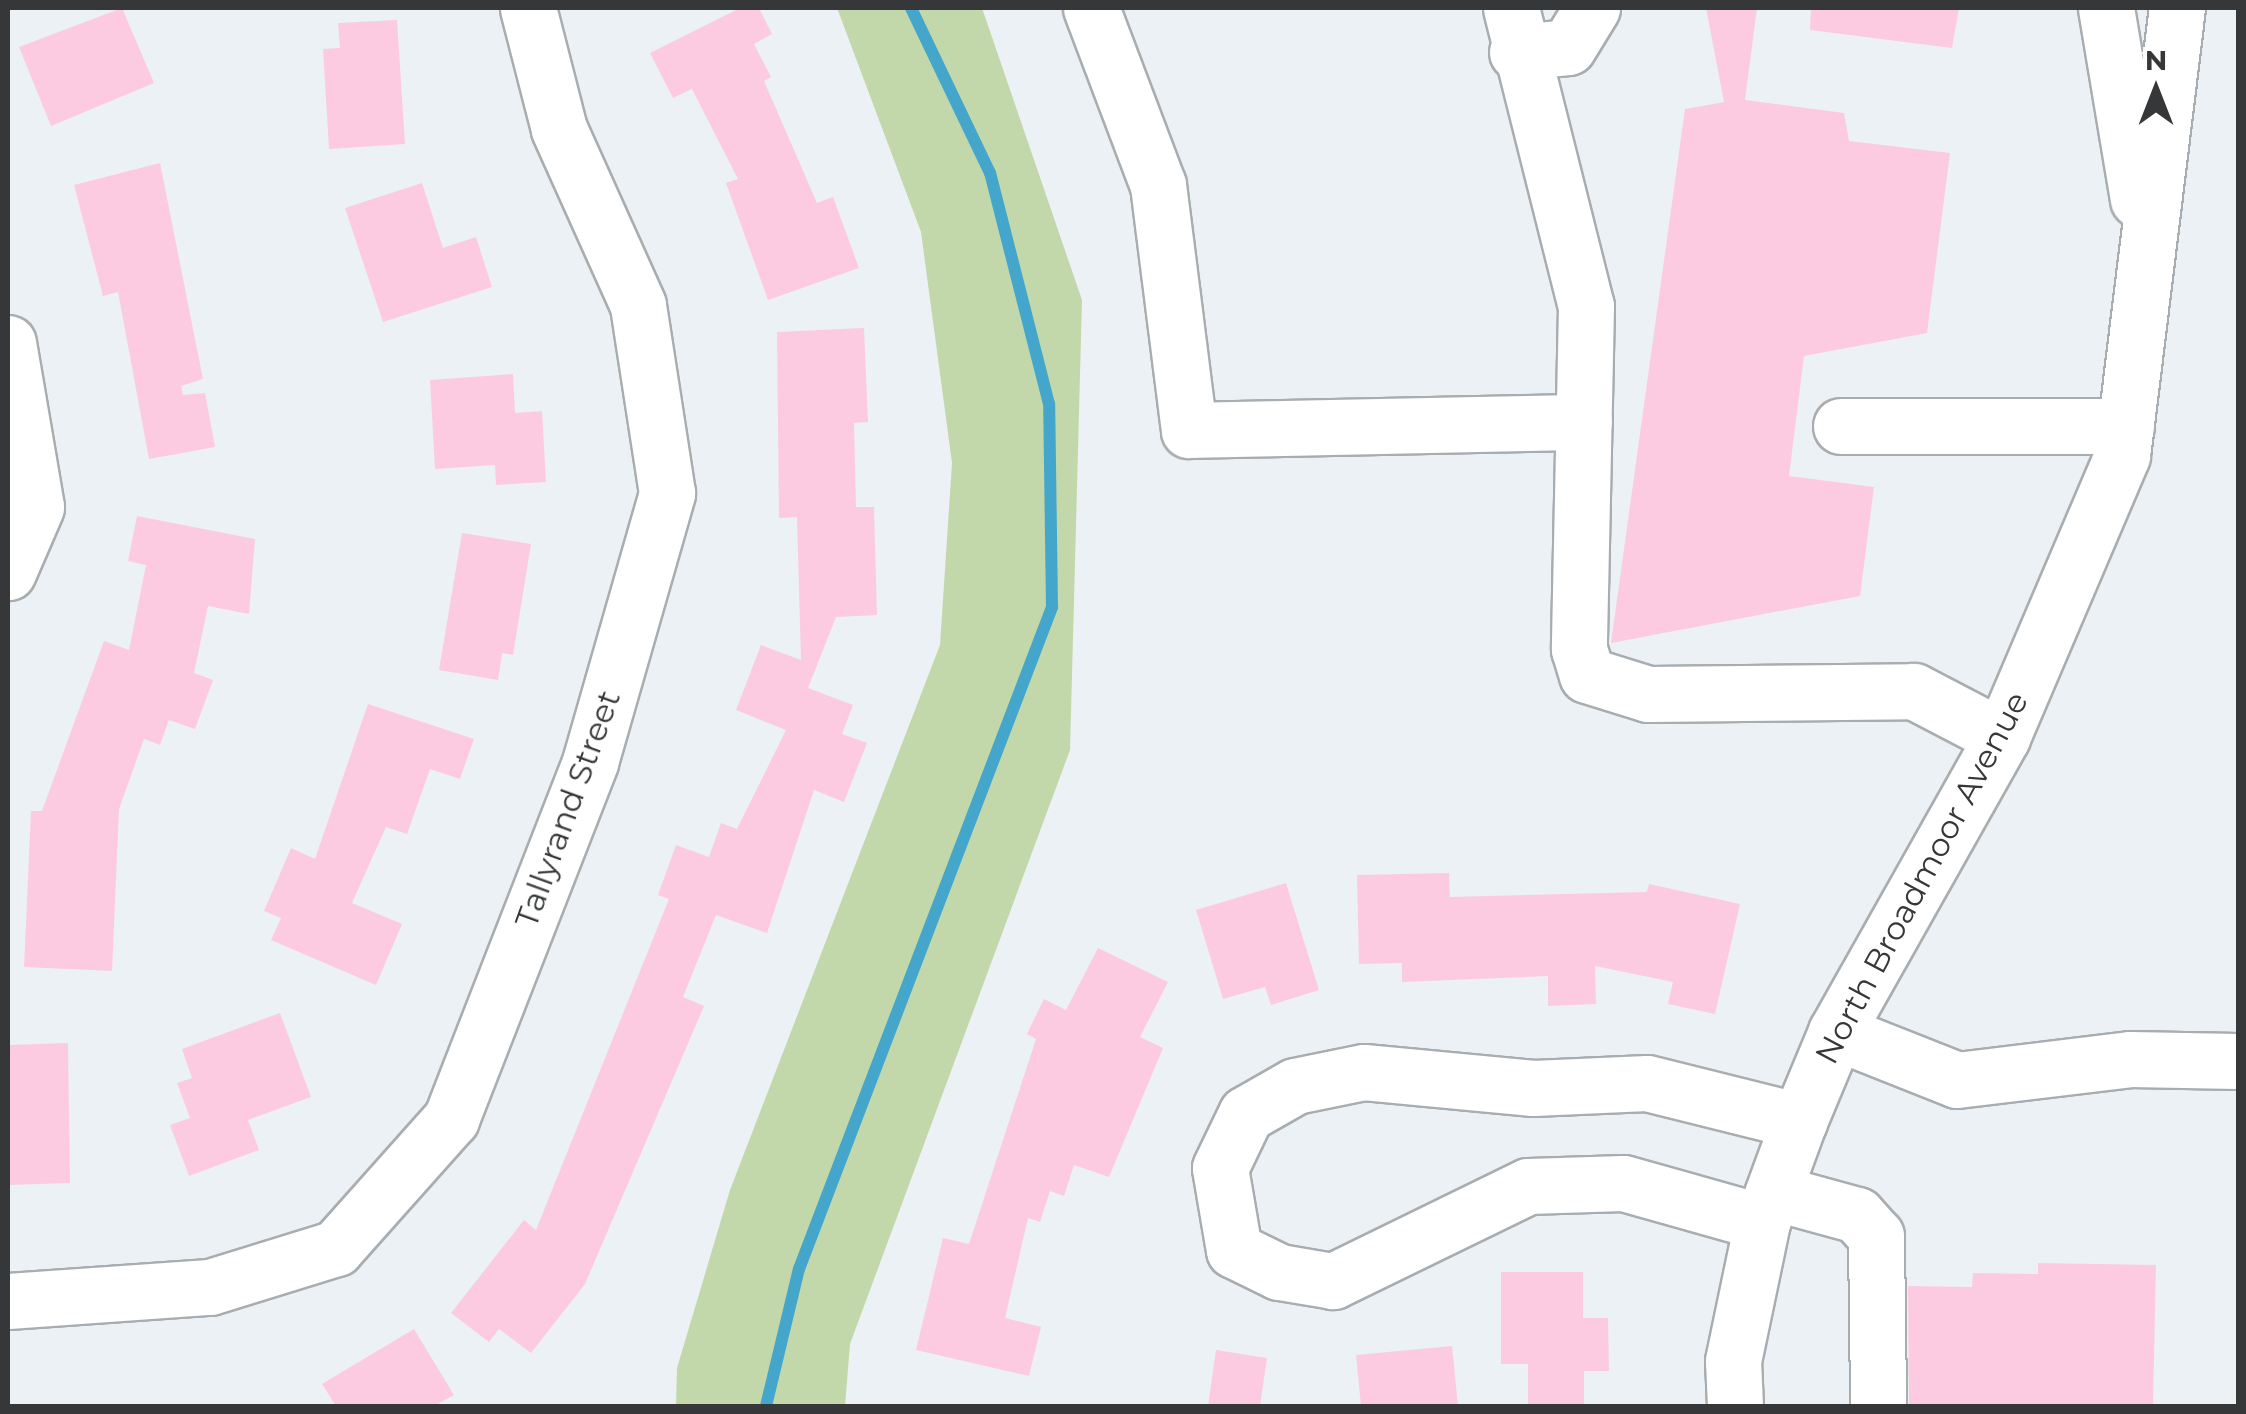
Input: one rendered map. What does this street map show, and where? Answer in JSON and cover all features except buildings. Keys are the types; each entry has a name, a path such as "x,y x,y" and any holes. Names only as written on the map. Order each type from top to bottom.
{"street":[{"name":"Tallyrand Street","path":"8,1301 210,1287 336,1248 452,1119 590,762 667,494 638,305 559,129 528,8"},
{"path":"1091,8 1158,185 1189,430 1584,422"},
{"path":"1514,30 1568,47 1592,8"},
{"name":"North Broadmoor Avenue","path":"2106,8 2145,237"},
{"name":"North Broadmoor Avenue","path":"1734,1406 1733,1360 1768,1207 1799,1121 1836,1032 2002,737 2122,455 2145,237 2177,8"},
{"path":"1514,30 1579,256 1584,422 1579,649 1587,675 1648,694 1914,691 2002,737"},
{"path":"8,344 36,507 8,572"},
{"path":"1841,426 2126,426"},
{"path":"1836,1032 1957,1080 2130,1060 2238,1060"},
{"path":"1799,1121 1647,1083 1534,1088 1364,1072 1295,1086 1246,1114 1220,1168 1234,1250 1278,1272 1334,1282 1528,1186 1623,1183 1768,1207 1857,1216 1876,1236 1878,1406"}],"green space":[{"path":"837,8 982,8 1082,300 1070,750 850,1344 845,1406 676,1406 677,1368 730,1190 940,645 952,463 921,232"}],"waterway":[{"path":"766,1406 799,1269 1052,607 1049,404 990,173 911,8"}]}
